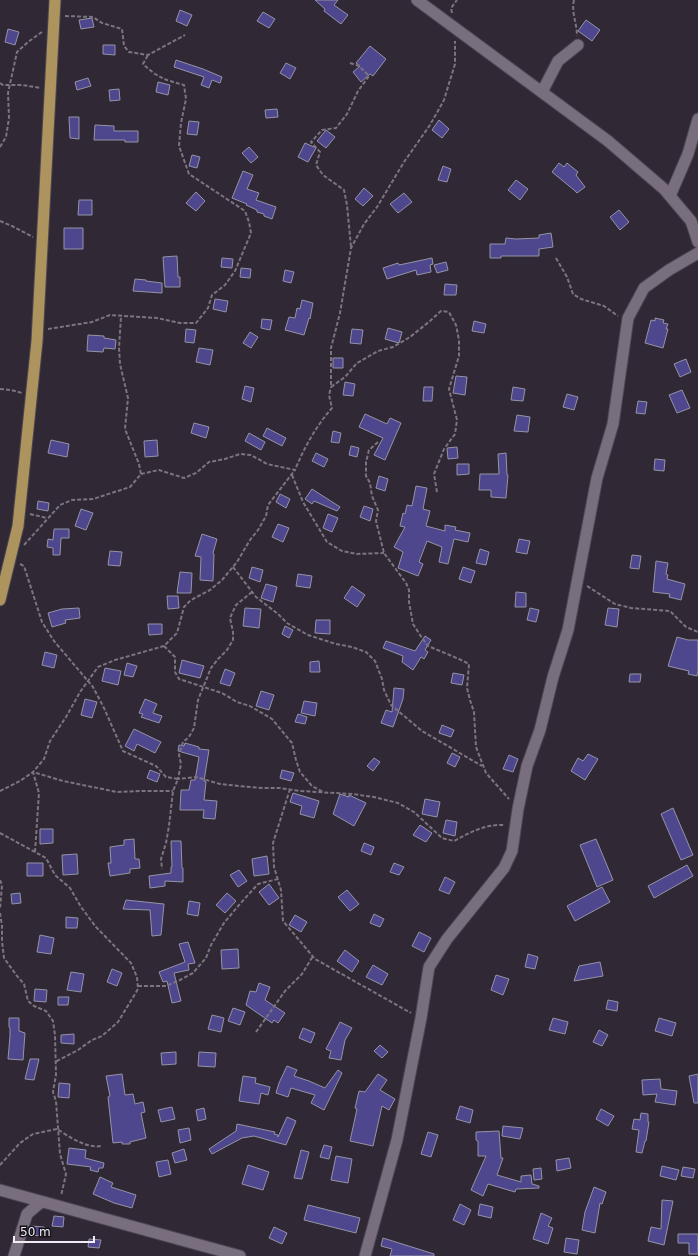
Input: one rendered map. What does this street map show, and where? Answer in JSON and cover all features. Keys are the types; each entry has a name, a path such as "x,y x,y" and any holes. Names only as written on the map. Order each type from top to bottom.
{"main road":[{"path":"0,600 18,526 37,331 55,0"}],"street":[{"path":"417,0 608,141 664,189 690,221 698,242"},
{"path":"542,92 558,61 578,45"},
{"path":"670,196 688,154 698,119"},
{"path":"365,1256 397,1140 421,1018 429,967 447,939 504,868 512,851 518,809 527,766 540,730 553,677 568,630 597,478 613,424 628,318 644,288 669,270 698,253"},
{"path":"0,1190 240,1256"},
{"path":"14,1256 27,1214 41,1202"}],"path":[{"path":"351,248 364,224 377,207 404,162 430,125 444,100 455,64 454,27 451,8 457,0"},
{"path":"574,0 572,8 577,24 578,45"},
{"path":"0,148 6,137 9,118 8,93 17,52 28,42 41,34 54,16 93,17 102,23 122,29 124,46 129,52 148,55"},
{"path":"37,331 92,322 110,315 157,318 180,323 196,323 208,308 212,295 225,285 235,271 251,233 245,212 189,174 179,146 181,124 186,99 184,85 165,80 151,72 143,64 148,55 186,35"},
{"path":"0,791 20,781 33,772 44,759 50,741 80,692 98,667 115,660 164,646 177,633 184,607 191,600 210,590 222,580 238,562 266,516 268,505 292,475 321,421 332,408 329,395 331,387 331,348 340,313 351,248 344,190 323,175 316,165 320,152 311,142 322,130 336,128 340,124 368,76 358,66 350,64"},
{"path":"0,83 50,89"},
{"path":"0,221 42,242"},
{"path":"556,258 567,277 574,294 581,299 604,306 620,317 628,318"},
{"path":"331,387 345,377 357,363 378,352 393,347 430,322 442,311 449,312 456,325 459,340 459,356 449,389 457,420 455,434 444,449 434,474 437,492"},
{"path":"121,316 119,348 120,364 128,398 125,429 139,464 141,474"},
{"path":"0,389 31,395"},
{"path":"378,442 369,450 366,462 366,476 370,483 372,496 378,510 376,521 384,553 406,583 413,624 428,646 469,664 467,688 474,712 476,747 486,773 518,809"},
{"path":"295,470 267,464 251,456 240,454 209,462 196,473 184,478 159,470 141,474 130,487 92,499 72,500 60,505 30,540 10,558 24,566 32,596 42,622 54,641 93,686 123,751 156,766 166,777 178,779 196,777 220,784 352,794 398,803 414,812 442,838 454,841 472,831 494,824 516,827"},
{"path":"292,475 303,502 327,542 342,551 357,554 384,553"},
{"path":"19,512 48,518"},
{"path":"233,567 256,597 287,623 308,635 366,652 375,661 382,679 384,690 391,706 422,731 483,766"},
{"path":"578,580 615,604 631,608 670,611 686,627 698,632"},
{"path":"162,869 161,859 169,826 173,791 178,779 181,764 179,755 183,742 189,737 194,728 198,700 211,668 227,650 233,640 230,618 236,605 252,592"},
{"path":"164,646 175,657 175,672 178,679 222,693 237,702 250,706 272,719 292,743 300,772 312,786 324,792"},
{"path":"33,772 64,781 117,792 142,790 173,791"},
{"path":"33,772 39,793 35,852"},
{"path":"290,789 273,843 274,867 280,890 283,921 315,959 421,1018"},
{"path":"0,833 46,858 55,875 70,888 81,907 96,927 131,963 137,977 138,989 118,1022 102,1036 92,1040 78,1050 55,1062"},
{"path":"138,986 166,986 193,973 206,958 211,945 224,923 239,905 258,884 278,879"},
{"path":"0,880 2,885 0,909"},
{"path":"0,913 4,958 24,984 28,1001 34,1006 46,1011 53,1021 55,1035 56,1075 53,1092 56,1101 60,1154 66,1174 58,1206"},
{"path":"256,1032 274,1006 302,974 313,956"},
{"path":"0,1165 20,1143 32,1134 57,1129 74,1140 97,1147 101,1146"}],"building":[{"path":"315,0 338,0 334,5 348,15 341,24 324,11 325,9"},
{"path":"180,10 192,15 187,26 176,21"},
{"path":"263,12 275,19 269,28 257,21"},
{"path":"92,18 94,27 81,29 79,20"},
{"path":"586,20 600,30 592,41 578,31"},
{"path":"8,29 19,32 15,45 5,42"},
{"path":"103,45 115,45 115,55 103,54"},
{"path":"370,46 386,59 373,76 370,74 361,82 353,72 360,66 356,63"},
{"path":"176,60 222,77 220,83 212,80 209,88 201,85 204,77 174,67"},
{"path":"286,63 296,68 290,79 280,73"},
{"path":"88,78 91,86 77,90 75,82"},
{"path":"158,82 170,85 168,95 156,92"},
{"path":"119,89 120,100 110,101 109,90"},
{"path":"277,109 278,117 266,118 265,110"},
{"path":"69,117 79,117 79,139 70,138"},
{"path":"439,120 449,129 442,138 432,130"},
{"path":"189,121 199,122 197,135 187,134"},
{"path":"95,125 114,126 114,131 138,131 138,142 125,142 125,140 94,140"},
{"path":"326,130 335,137 326,148 317,141"},
{"path":"305,143 316,148 308,162 298,157"},
{"path":"249,147 258,157 251,163 242,153"},
{"path":"192,155 200,157 197,168 189,166"},
{"path":"559,163 564,167 567,163 578,172 576,175 585,187 577,193 552,172"},
{"path":"443,166 451,169 447,182 438,180"},
{"path":"243,171 253,175 247,189 259,193 256,200 276,207 272,219 257,212 257,210 246,205 247,204 232,198"},
{"path":"516,180 528,189 520,200 508,190"},
{"path":"364,188 373,196 363,206 355,199"},
{"path":"196,192 205,201 196,211 186,203"},
{"path":"404,193 412,202 398,213 390,204"},
{"path":"79,200 92,200 92,215 78,215"},
{"path":"619,210 629,222 620,230 610,217"},
{"path":"64,228 83,228 83,249 64,249"},
{"path":"551,233 553,247 539,249 539,256 501,256 501,258 490,258 490,244 505,244 506,238 539,238 539,235"},
{"path":"177,256 180,287 165,287 163,257"},
{"path":"222,258 233,259 232,268 221,267"},
{"path":"432,258 433,264 430,265 431,272 417,275 416,270 387,279 383,268 398,263 399,265"},
{"path":"446,262 448,270 437,273 434,265"},
{"path":"241,268 251,269 250,278 240,277"},
{"path":"285,270 294,272 291,283 283,281"},
{"path":"135,279 162,283 162,293 133,291"},
{"path":"445,284 457,285 456,295 444,295"},
{"path":"215,299 228,301 226,312 213,309"},
{"path":"302,300 313,303 310,319 309,318 304,335 285,330 289,317 295,318 297,308 300,309"},
{"path":"655,318 664,320 663,323 668,324 663,348 645,343 651,320 655,321"},
{"path":"262,319 272,320 270,330 261,328"},
{"path":"474,321 486,324 484,333 472,331"},
{"path":"388,328 402,332 399,343 385,339"},
{"path":"186,329 196,330 194,343 185,342"},
{"path":"352,329 363,330 361,344 350,343"},
{"path":"250,332 258,337 251,348 243,343"},
{"path":"88,335 104,336 104,338 116,340 115,349 104,348 103,352 87,351"},
{"path":"199,348 213,350 210,365 196,362"},
{"path":"333,358 343,358 343,368 333,368"},
{"path":"686,359 691,372 680,377 674,364"},
{"path":"456,376 467,377 465,395 453,393"},
{"path":"345,382 355,384 353,396 343,395"},
{"path":"245,386 254,388 251,402 242,399"},
{"path":"424,387 433,387 432,401 423,401"},
{"path":"513,387 525,389 523,401 511,400"},
{"path":"682,390 690,408 677,413 669,395"},
{"path":"567,394 578,397 574,410 563,407"},
{"path":"638,401 647,402 645,414 636,413"},
{"path":"365,414 387,424 390,418 401,423 385,460 374,455 383,438 359,427"},
{"path":"517,415 530,417 528,432 514,431"},
{"path":"194,423 209,427 206,438 191,433"},
{"path":"267,428 286,438 282,446 263,436"},
{"path":"333,431 341,433 339,443 331,442"},
{"path":"249,433 265,442 261,450 245,441"},
{"path":"51,440 69,444 67,457 48,453"},
{"path":"157,440 158,456 145,457 144,441"},
{"path":"351,446 359,448 357,457 349,455"},
{"path":"457,447 458,458 448,459 447,448"},
{"path":"316,453 328,459 324,467 312,461"},
{"path":"506,453 508,475 506,498 491,497 491,490 479,490 480,474 499,474 498,454"},
{"path":"655,459 665,460 664,471 654,470"},
{"path":"457,464 469,464 469,474 457,475"},
{"path":"379,476 388,479 385,491 376,488"},
{"path":"416,486 427,488 423,509 430,511 426,526 445,531 445,525 456,527 455,530 470,533 468,542 454,539 448,564 439,562 442,547 427,541 419,562 423,564 418,576 398,568 403,552 394,547 405,527 400,526 403,513 405,514 407,505 412,506"},
{"path":"312,489 340,507 337,511 314,501 312,504 305,499"},
{"path":"280,494 290,499 286,508 276,502"},
{"path":"38,501 49,503 48,511 37,509"},
{"path":"364,506 373,509 370,521 360,517"},
{"path":"81,509 93,513 86,530 75,526"},
{"path":"328,514 338,518 332,532 323,528"},
{"path":"278,524 289,528 283,542 272,537"},
{"path":"54,529 69,529 69,538 61,538 60,555 53,555 53,548 47,547 48,539 53,540"},
{"path":"202,534 217,539 213,553 213,581 200,580 201,557 195,556"},
{"path":"519,539 530,541 527,554 516,552"},
{"path":"480,549 489,552 486,565 476,563"},
{"path":"110,551 122,552 120,566 108,565"},
{"path":"632,555 641,556 639,569 630,568"},
{"path":"656,561 668,563 666,574 668,575 667,579 685,584 681,600 669,597 670,594 653,592"},
{"path":"252,567 263,570 260,582 249,578"},
{"path":"463,567 475,571 471,583 459,579"},
{"path":"180,572 192,573 191,593 177,593"},
{"path":"298,574 312,576 310,588 296,586"},
{"path":"266,584 277,587 273,602 261,598"},
{"path":"352,586 365,595 357,607 344,598"},
{"path":"516,592 526,593 526,607 515,607"},
{"path":"167,596 178,596 179,608 168,609"},
{"path":"79,608 80,618 65,620 66,623 52,627 48,613 62,609"},
{"path":"245,608 261,609 259,628 243,626"},
{"path":"530,608 539,610 536,622 527,620"},
{"path":"608,608 619,609 617,627 605,625"},
{"path":"316,620 330,620 330,634 315,633"},
{"path":"148,624 162,624 162,634 149,635"},
{"path":"285,626 293,630 289,638 282,634"},
{"path":"425,636 431,640 425,650 428,652 424,659 421,657 413,670 402,662 403,656 383,648 386,641 415,651"},
{"path":"677,637 688,640 698,640 697,676 688,674 689,671 668,666"},
{"path":"45,652 57,655 54,668 42,665"},
{"path":"182,660 204,666 200,678 179,673"},
{"path":"319,661 320,672 310,672 310,662"},
{"path":"127,663 137,666 133,677 124,675"},
{"path":"105,668 121,671 118,685 102,681"},
{"path":"225,669 235,673 230,686 220,683"},
{"path":"453,673 464,675 462,685 451,683"},
{"path":"630,674 641,674 640,682 629,682"},
{"path":"394,688 404,689 403,699 393,727 381,723 386,710 392,712"},
{"path":"261,691 274,695 269,710 256,706"},
{"path":"85,699 97,702 92,718 81,715"},
{"path":"145,699 157,704 153,713 162,716 159,723 141,717 143,714 139,713"},
{"path":"304,701 317,703 315,716 301,713"},
{"path":"298,714 307,717 305,724 295,722"},
{"path":"442,725 454,730 451,737 439,733"},
{"path":"134,729 161,742 155,753 137,744 134,751 125,746"},
{"path":"185,743 199,747 199,749 209,750 204,781 206,782 204,800 217,801 215,819 203,818 204,810 180,810 181,790 189,790 191,780 195,780 199,757 178,751 179,745 184,746"},
{"path":"452,753 460,757 455,767 447,763"},
{"path":"588,754 598,759 585,780 571,771 578,758 583,761"},
{"path":"509,755 518,759 513,772 503,769"},
{"path":"374,758 380,762 373,771 367,766"},
{"path":"150,770 160,774 157,782 147,778"},
{"path":"282,770 294,773 291,781 280,778"},
{"path":"293,793 319,801 314,818 300,814 302,806 290,802"},
{"path":"340,794 349,797 349,795 366,803 354,826 333,814"},
{"path":"425,799 440,802 437,817 422,814"},
{"path":"673,808 693,855 681,860 661,814"},
{"path":"446,820 457,822 455,836 443,833"},
{"path":"420,825 432,833 426,842 413,835"},
{"path":"40,829 53,829 53,843 40,844"},
{"path":"134,839 135,859 139,859 140,868 130,869 130,873 110,876 108,863 111,863 110,847 124,845 124,840"},
{"path":"596,839 613,880 597,887 580,845"},
{"path":"171,841 181,841 183,882 165,881 165,886 150,888 149,876 171,873"},
{"path":"364,843 374,847 371,855 361,851"},
{"path":"77,854 78,874 63,875 62,855"},
{"path":"267,856 269,874 254,876 252,859"},
{"path":"27,863 43,863 43,876 27,876"},
{"path":"394,863 404,867 399,875 390,872"},
{"path":"687,865 693,876 654,898 648,886"},
{"path":"239,870 247,881 238,887 230,875"},
{"path":"445,877 455,882 449,894 439,890"},
{"path":"269,884 279,898 269,905 259,892"},
{"path":"602,887 610,902 575,921 567,906"},
{"path":"347,890 359,904 350,911 338,897"},
{"path":"20,893 21,903 12,904 11,894"},
{"path":"227,893 236,901 225,913 216,905"},
{"path":"126,900 164,904 161,935 152,936 150,910 123,909"},
{"path":"189,901 200,903 198,916 187,914"},
{"path":"374,914 384,919 380,927 370,923"},
{"path":"295,915 307,922 301,932 289,925"},
{"path":"66,917 78,918 77,928 66,928"},
{"path":"419,932 431,938 424,952 412,946"},
{"path":"40,935 54,938 51,954 37,952"},
{"path":"188,942 195,963 188,964 189,970 174,973 181,1001 172,1003 167,981 163,982 159,972 185,962 179,944"},
{"path":"238,949 239,968 222,969 221,950"},
{"path":"345,950 359,961 352,972 337,961"},
{"path":"528,954 538,957 535,969 525,967"},
{"path":"600,962 603,976 574,981 579,966"},
{"path":"373,965 388,974 382,985 366,977"},
{"path":"112,969 122,973 117,986 107,982"},
{"path":"71,972 84,974 81,992 67,990"},
{"path":"496,975 509,979 503,995 491,990"},
{"path":"259,983 270,987 265,1000 285,1013 278,1023 274,1020 272,1023 246,1005 250,991 256,992"},
{"path":"35,989 47,990 46,1002 34,1001"},
{"path":"58,997 69,997 68,1005 58,1005"},
{"path":"608,1000 618,1002 617,1011 606,1009"},
{"path":"233,1008 245,1012 240,1025 228,1021"},
{"path":"212,1015 224,1018 221,1032 208,1029"},
{"path":"9,1018 19,1018 19,1031 25,1033 23,1060 8,1059 10,1036"},
{"path":"553,1018 568,1022 565,1034 549,1030"},
{"path":"659,1018 676,1023 672,1036 655,1031"},
{"path":"340,1022 352,1028 345,1040 341,1060 329,1058 331,1051 326,1049"},
{"path":"303,1028 315,1033 311,1043 299,1038"},
{"path":"599,1030 608,1035 602,1046 593,1042"},
{"path":"74,1034 74,1044 61,1043 61,1035"},
{"path":"380,1045 388,1052 382,1058 374,1051"},
{"path":"176,1052 176,1064 162,1065 161,1053"},
{"path":"199,1052 216,1053 215,1067 198,1066"},
{"path":"30,1059 39,1059 34,1080 25,1079"},
{"path":"287,1066 297,1070 294,1076 325,1088 338,1070 342,1073 324,1110 311,1103 315,1095 291,1088 288,1097 276,1093"},
{"path":"122,1074 125,1095 133,1094 135,1104 143,1102 145,1112 141,1113 146,1138 130,1142 130,1144 122,1144 122,1142 113,1143 108,1097 110,1096 106,1076"},
{"path":"378,1074 387,1080 380,1090 395,1099 389,1110 382,1106 373,1146 350,1141 357,1109 355,1108 359,1091 365,1092"},
{"path":"698,1074 698,1103 694,1103 689,1076"},
{"path":"243,1076 256,1078 255,1083 270,1087 268,1095 261,1093 259,1104 239,1101"},
{"path":"660,1079 661,1089 677,1091 675,1105 655,1102 657,1094 643,1095 642,1080"},
{"path":"59,1083 70,1084 69,1098 58,1097"},
{"path":"460,1106 473,1110 470,1123 456,1119"},
{"path":"172,1107 175,1119 161,1122 158,1110"},
{"path":"204,1108 206,1119 198,1121 196,1110"},
{"path":"601,1109 614,1116 608,1126 596,1119"},
{"path":"641,1113 648,1114 649,1122 646,1141 642,1153 636,1152 639,1130 632,1129 634,1119 640,1120"},
{"path":"287,1117 296,1121 286,1145 254,1136 242,1138 212,1154 209,1149 236,1131 237,1124 275,1132 274,1134 278,1135 278,1137"},
{"path":"503,1126 523,1128 520,1139 502,1136"},
{"path":"189,1128 191,1140 180,1143 178,1130"},
{"path":"499,1131 501,1158 503,1158 497,1175 521,1182 521,1176 531,1175 532,1184 539,1186 539,1188 516,1189 515,1192 488,1184 483,1196 471,1190 486,1156 478,1156 478,1141 476,1140 476,1132"},
{"path":"428,1132 438,1135 431,1157 421,1154"},
{"path":"324,1145 332,1147 329,1159 320,1157"},
{"path":"69,1148 86,1150 85,1158 104,1163 103,1168 99,1168 98,1172 90,1170 91,1167 67,1164"},
{"path":"184,1149 187,1160 175,1163 172,1153"},
{"path":"301,1150 309,1152 302,1179 294,1178"},
{"path":"336,1156 352,1159 348,1183 331,1180"},
{"path":"569,1158 571,1168 557,1171 556,1160"},
{"path":"168,1160 171,1174 159,1177 156,1162"},
{"path":"248,1165 269,1172 263,1190 242,1184"},
{"path":"662,1166 679,1170 676,1180 660,1176"},
{"path":"683,1167 695,1169 693,1178 681,1176"},
{"path":"541,1168 542,1179 534,1180 533,1169"},
{"path":"100,1177 113,1183 111,1187 136,1195 132,1208 114,1203 93,1194"},
{"path":"594,1187 606,1192 602,1204 600,1203 595,1233 582,1230 585,1212"},
{"path":"662,1200 673,1201 664,1245 648,1241 651,1227 661,1229"},
{"path":"460,1204 471,1210 464,1225 453,1220"},
{"path":"480,1204 493,1207 491,1218 478,1215"},
{"path":"308,1205 360,1218 356,1233 304,1220"},
{"path":"541,1213 552,1218 548,1226 553,1228 548,1244 533,1239"},
{"path":"54,1216 64,1217 63,1227 52,1226"},
{"path":"31,1226 44,1227 43,1236 30,1235"},
{"path":"274,1227 287,1233 282,1244 269,1238"},
{"path":"678,1234 698,1234 698,1254 689,1254 689,1243 678,1243"},
{"path":"383,1238 434,1254 434,1256 390,1256 392,1249 381,1246"},
{"path":"566,1238 579,1240 577,1254 564,1252"},
{"path":"89,1239 101,1240 99,1248 88,1247"}]}
